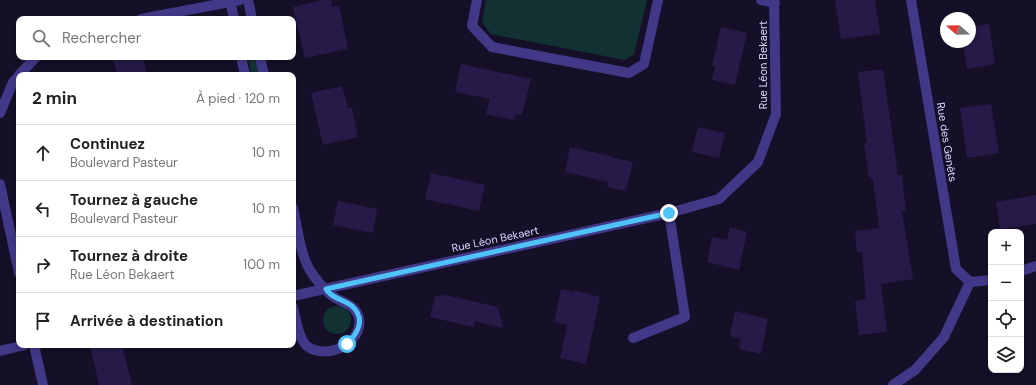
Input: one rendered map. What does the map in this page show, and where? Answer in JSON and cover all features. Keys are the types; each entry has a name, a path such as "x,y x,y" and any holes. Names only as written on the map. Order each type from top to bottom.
{"street":[{"path":"248,0 251,16"},
{"path":"477,0 472,26 492,47 629,73 644,64 658,0"},
{"name":"Rue Léon Bekaert","path":"296,295 669,213 719,199 758,162 776,114 774,1 761,0"},
{"name":"Rue des Genêts","path":"911,0 956,269 970,282"},
{"path":"157,16 233,1 234,16"},
{"path":"22,72 33,60"},
{"path":"242,60 244,72"},
{"path":"261,60 263,72"},
{"path":"0,113 13,82 16,78"},
{"path":"0,184 16,259"},
{"path":"633,338 685,317 669,213"},
{"path":"296,222 304,260 312,274 334,297 351,306 359,316 359,327 354,337 347,344 337,350 328,352 316,351 307,346 300,336 296,319"},
{"path":"1024,270 1036,266"},
{"path":"893,385 915,370 944,337 970,282 988,280"},
{"path":"0,351 16,347"},
{"path":"35,348 43,385"}],"green space":[{"path":"486,0 647,0 634,54 625,60 491,34 482,22"},
{"path":"248,60 256,60 258,72 250,72"},
{"path":"337,306 347,310 351,320 347,330 337,334 327,330 323,320 327,310"}],"building":[{"path":"323,0 331,0 332,7 339,5 348,49 305,58 293,7"},
{"path":"835,0 875,0 880,34 841,39"},
{"path":"989,24 995,64 967,69 964,48 976,48 976,26"},
{"path":"721,27 747,33 735,85 712,80 715,66 712,66"},
{"path":"114,60 144,60 146,72 116,72"},
{"path":"461,64 531,79 522,115 516,114 514,120 486,114 490,99 455,92"},
{"path":"883,69 898,175 902,175 906,211 902,211 913,279 881,284 887,332 859,335 855,301 866,299 862,252 857,253 855,231 879,228 873,179 869,179 864,143 867,143 858,72"},
{"path":"342,86 348,108 352,108 358,137 323,145 311,93"},
{"path":"991,104 999,153 967,158 960,108"},
{"path":"698,127 725,133 719,158 692,152"},
{"path":"570,147 633,162 626,191 607,187 608,182 565,172"},
{"path":"431,173 485,185 479,211 425,199"},
{"path":"1036,195 1036,224 1000,229 996,202"},
{"path":"338,201 377,209 373,233 333,225"},
{"path":"730,227 747,232 739,270 707,262 712,237 727,240"},
{"path":"561,289 574,292 574,290 600,297 586,364 560,358 567,325 554,322"},
{"path":"441,294 498,307 503,328 475,321 473,327 430,317 435,296 440,297"},
{"path":"735,311 768,319 761,354 739,349 741,339 730,336"},
{"path":"91,348 123,348 132,385 99,385"}],"route":[{"path":"347,344 354,337 359,327 359,316 351,306 334,297 326,289 669,213"}]}
